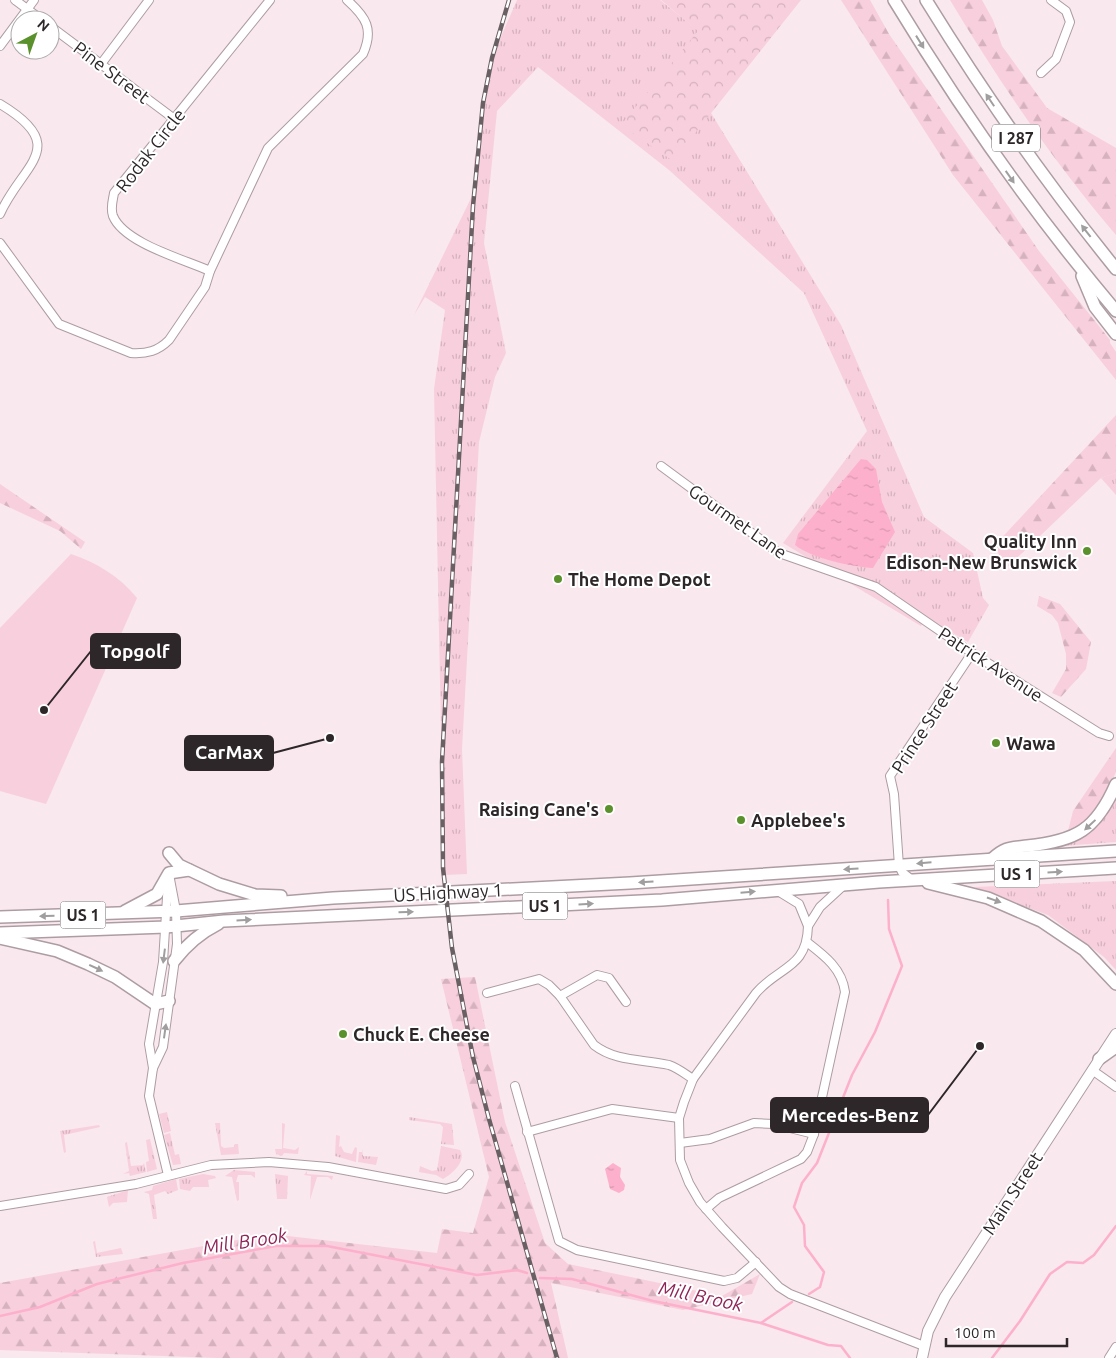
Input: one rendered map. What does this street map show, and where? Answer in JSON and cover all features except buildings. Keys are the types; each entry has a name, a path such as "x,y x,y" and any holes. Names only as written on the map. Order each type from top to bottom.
{"highway":[{"name":"I 287","path":"894,0 951,90 1020,191 1116,311"},
{"name":"I 287","path":"926,0 1001,116 1042,174 1116,269"},
{"path":"1078,265 1095,307 1116,334"},
{"path":"992,859 1002,849 1063,841 1086,830 1104,810 1116,784"},
{"name":"US 1","path":"900,866 1116,851"},
{"path":"169,853 179,865 219,884 255,895 333,898"},
{"name":"US Highway 1","path":"171,911 333,898 630,883 900,866"},
{"name":"US 1","path":"0,933 166,927 224,921 662,900 844,885 1116,868"},
{"path":"118,913 157,894 169,873 192,870"},
{"path":"915,880 988,898 1040,921 1084,950 1109,974 1116,984"},
{"name":"US 1","path":"0,916 171,911"},
{"path":"174,961 186,946 204,931 224,921"},
{"path":"0,938 57,950 115,976 155,1004 169,1001"},
{"path":"1099,1059 1116,1047"}],"main road":[{"name":"Main Street","path":"922,1358 928,1331 945,1297 1116,1034"}],"street":[{"path":"15,0 27,9"},
{"path":"0,46 34,0"},
{"path":"101,64 149,0"},
{"name":"Rodak Circle","path":"210,271 127,234 117,224 111,210 114,193 270,0"},
{"path":"0,244 59,324 131,352 152,352 162,347 169,340 205,286 210,271 268,148 363,54 368,43 367,25 362,14 347,0"},
{"path":"1041,73 1056,59 1070,22 1066,11 1051,0"},
{"name":"Pine Street","path":"60,33 173,118"},
{"path":"0,104 26,122 34,130 37,140 36,157 0,214"},
{"name":"Gourmet Lane","path":"661,466 779,553 876,587"},
{"name":"Patrick Avenue","path":"876,587 972,653 1099,733 1109,736"},
{"name":"Prince Street","path":"900,866 894,794 890,776 972,653"},
{"path":"900,866 902,872 915,880"},
{"path":"153,1068 149,1044 163,962 166,927 171,911 169,873"},
{"path":"808,926 820,908 844,885"},
{"path":"776,890 799,904 808,926 808,943 802,954 789,968 765,983 756,993 693,1079 679,1118 684,1171 694,1192 706,1209 756,1262 790,1294 924,1346"},
{"path":"168,1175 149,1096 153,1068 163,1047 174,961 178,926 171,911"},
{"path":"706,1209 719,1198 801,1160 807,1152 814,1134 845,992 837,969 808,943"},
{"path":"560,996 597,975 609,978 626,1002"},
{"path":"487,993 538,979 549,984 560,996 589,1037 602,1050 623,1059 670,1066 693,1079"},
{"path":"1092,1070 1116,1087"},
{"path":"515,1086 559,1241 577,1250 724,1281 737,1278 756,1262"},
{"path":"528,1132 612,1109 679,1118"},
{"path":"680,1143 710,1139 754,1123 774,1124 814,1134"},
{"path":"0,1206 136,1184 211,1165 268,1162 328,1167 446,1189 459,1185 469,1174"},
{"path":"1109,1358 1116,1347"}],"green space":[{"path":"517,0 660,0 699,31 711,113 841,325 924,517 973,553 983,598 989,605 968,642 926,617 921,626 783,543 867,431 804,293 669,170 538,67 497,111 484,243 506,353 495,377 479,442 462,749 467,874 444,875 434,389 445,310 425,297 414,315 474,192 474,160 483,128 485,85 500,39"},
{"path":"661,0 801,0 673,161 621,125 698,31"},
{"path":"841,0 870,0 889,34 1039,251 1110,340 1116,352 1116,380 953,175"},
{"path":"950,0 982,0 993,20 1002,46 1047,108 1116,148 1116,235 1049,151"},
{"path":"1116,415 1116,473 1101,478 1003,571 996,544"},
{"path":"1116,473 1116,495 1101,478"},
{"path":"0,484 85,542 81,549 60,531 0,503"},
{"path":"71,554 107,571 123,583 137,598 46,804 0,791 0,628"},
{"path":"1039,596 1060,604 1091,642 1086,669 1061,697 1052,693 1066,669 1066,654 1058,623 1052,615 1037,606"},
{"path":"1116,748 1116,772 1097,812 1079,828 1067,835 1073,811"},
{"path":"1116,800 1116,842 1061,846 1094,829"},
{"path":"1116,881 1116,970 1104,957 1048,915 974,887"},
{"path":"475,977 505,1122 545,1243 568,1264 722,1296 760,1274 752,1294 683,1310 551,1283 568,1358 218,1358 0,1350 0,1283 270,1234 437,1253 442,1229 473,1233 489,1177 441,979"},
{"path":"167,1112 171,1131 164,1133 159,1114"},
{"path":"409,1117 452,1124 454,1145 441,1144 443,1127 440,1124 409,1120"},
{"path":"215,1123 220,1123 221,1146 224,1148 234,1147 235,1144 238,1144 239,1154 221,1155"},
{"path":"282,1123 285,1124 283,1148 295,1150 299,1147 298,1154 284,1153 282,1156 276,1154 275,1149 282,1149"},
{"path":"99,1125 100,1127 64,1135 66,1152 64,1153 60,1131"},
{"path":"170,1133 175,1155 179,1154 181,1164 173,1165 164,1135"},
{"path":"336,1135 340,1136 339,1147 341,1146 344,1152 352,1154 355,1147 357,1148 356,1162 335,1156"},
{"path":"150,1139 157,1169 147,1172 146,1162 149,1161 146,1140"},
{"path":"127,1142 131,1166 143,1165 144,1163 146,1172 130,1176 129,1173 123,1174 129,1171 125,1143"},
{"path":"441,1146 460,1150 462,1158 458,1167 443,1179 436,1175 419,1172 420,1166 432,1171 437,1170"},
{"path":"362,1149 363,1156 378,1157 376,1165 358,1162 359,1152 362,1152"},
{"path":"234,1170 255,1172 255,1178 251,1175 238,1175 236,1182 239,1182 239,1200 237,1201 232,1177 225,1176"},
{"path":"307,1171 307,1174 333,1176 332,1180 328,1177 317,1177 310,1200 311,1176 304,1175"},
{"path":"203,1174 215,1176 216,1178 208,1180 209,1187 193,1187 190,1191 180,1189 179,1179"},
{"path":"275,1174 288,1176 287,1199 277,1199"},
{"path":"176,1179 178,1190 168,1194 165,1191 154,1195 157,1219 153,1219 149,1194 144,1192 152,1190 153,1186"},
{"path":"128,1190 127,1202 113,1203 109,1207 107,1197"},
{"path":"95,1241 97,1253 121,1248 123,1254 96,1257 93,1242"}],"water":[{"path":"861,459 867,460 876,469 882,502 895,532 873,568 832,561 811,554 795,545 798,534"},
{"path":"613,1163 621,1168 620,1177 625,1185 624,1190 619,1193 610,1189 605,1169"}],"waterway":[{"path":"809,1294 820,1287 824,1272 805,1246 804,1225 794,1207 802,1183 817,1163 852,1075 875,1032 902,966 889,929 888,900"},
{"name":"Mill Brook","path":"992,1358 1020,1321 1050,1274 1067,1262 1083,1263 1094,1255 1116,1226"},
{"name":"Mill Brook","path":"0,1316 40,1307 97,1284 183,1263 276,1246 327,1246 477,1275 517,1270 527,1273"},
{"name":"Mill Brook","path":"540,1278 572,1279 653,1301 761,1323 828,1345 841,1346 850,1358"},
{"path":"761,1323 792,1302"}],"railway":[{"path":"509,0 492,58 483,103 473,206 442,762 443,868 452,948 473,1057 557,1358"}],"place":[{"name":"Quality Inn Edison-New Brunswick","path":"1087,551"},
{"name":"The Home Depot","path":"558,579"},
{"name":"Topgolf","path":"44,710"},
{"name":"CarMax","path":"330,738"},
{"name":"Wawa","path":"996,743"},
{"name":"Raising Cane's","path":"609,809"},
{"name":"Applebee's","path":"741,820"},
{"name":"Chuck E. Cheese","path":"343,1034"},
{"name":"Mercedes-Benz","path":"980,1046"}]}
